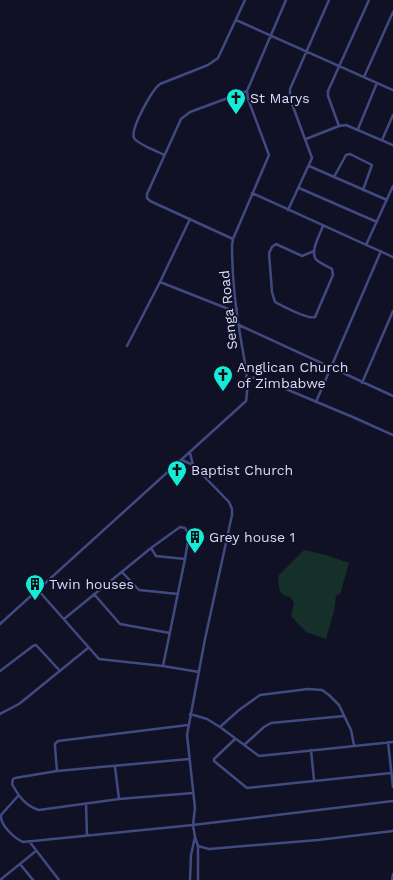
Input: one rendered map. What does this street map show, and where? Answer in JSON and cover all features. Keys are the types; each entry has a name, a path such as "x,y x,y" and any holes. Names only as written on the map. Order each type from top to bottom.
{"street":[{"path":"164,155 137,142 133,137 133,133 149,98 160,84 208,65 218,58 245,0"},
{"path":"233,239 150,201 147,198 147,194 183,117 190,112 247,90 286,0"},
{"path":"288,210 309,166 312,156 292,104 290,93 294,79 306,51 330,0"},
{"path":"339,126 328,92 369,0"},
{"path":"364,77 393,12"},
{"path":"236,20 393,90"},
{"path":"358,129 377,83"},
{"name":"Senga Road","path":"0,624 246,401 246,378 238,324 232,256 233,239 269,155 248,99 247,90"},
{"path":"382,140 393,115"},
{"path":"306,139 339,126 348,125 393,145"},
{"path":"334,177 346,155 350,154 372,165 363,190"},
{"path":"309,166 387,200"},
{"path":"366,245 393,186"},
{"path":"299,188 377,222"},
{"path":"252,193 393,257"},
{"path":"127,346 190,219"},
{"path":"314,251 302,256 278,244 272,247 269,253 272,292 275,302 311,318 314,318 316,315 333,272 331,268 316,261 314,251 323,226"},
{"path":"316,402 381,251"},
{"path":"160,282 231,310 237,309"},
{"path":"362,382 393,311"},
{"path":"238,324 393,396"},
{"path":"246,378 262,379 393,435"},
{"path":"190,452 193,465"},
{"path":"182,460 193,465 229,502 232,509 187,734 195,808 195,837 198,846 198,880"},
{"path":"64,618 176,529 180,527 185,528 189,535 163,666"},
{"path":"151,548 157,556 185,559"},
{"path":"122,572 139,590 178,594"},
{"path":"38,590 64,618 88,648 101,659 163,666 199,672"},
{"path":"94,594 122,626 170,633"},
{"path":"0,671 36,645 60,671"},
{"path":"0,714 19,704 88,648"},
{"path":"220,727 257,696 308,689 322,690 339,705 352,730 354,745"},
{"path":"190,714 207,719 259,756 393,742"},
{"path":"244,746 264,727 271,723 344,716"},
{"path":"57,771 54,747 58,742 188,725"},
{"path":"235,739 214,759 214,761 246,787 391,773"},
{"path":"388,742 393,787"},
{"path":"311,750 314,780"},
{"path":"189,759 115,767 57,771 15,778 13,779 12,784 18,796 31,807 39,810 119,799 193,793"},
{"path":"115,767 119,799"},
{"path":"18,796 1,815 0,819 3,824 23,842 194,825 393,801"},
{"path":"86,804 87,835"},
{"path":"198,846 209,849 318,840 393,831"},
{"path":"190,880 191,855 193,840 195,837"},
{"path":"29,841 59,880"},
{"path":"0,880 36,851"},
{"path":"20,864 33,880"},
{"path":"392,880 393,874"}],"green space":[{"path":"304,550 326,555 349,563 340,594 336,596 334,611 326,639 306,632 291,616 294,603 291,598 282,594 279,588 278,576"}],"place":[{"name":"St Marys","path":"236,115"},
{"name":"Anglican Church of Zimbabwe","path":"223,392"},
{"name":"Baptist Church","path":"177,487"},
{"name":"Grey house 1","path":"195,554"},
{"name":"Twin houses","path":"35,601"}]}
